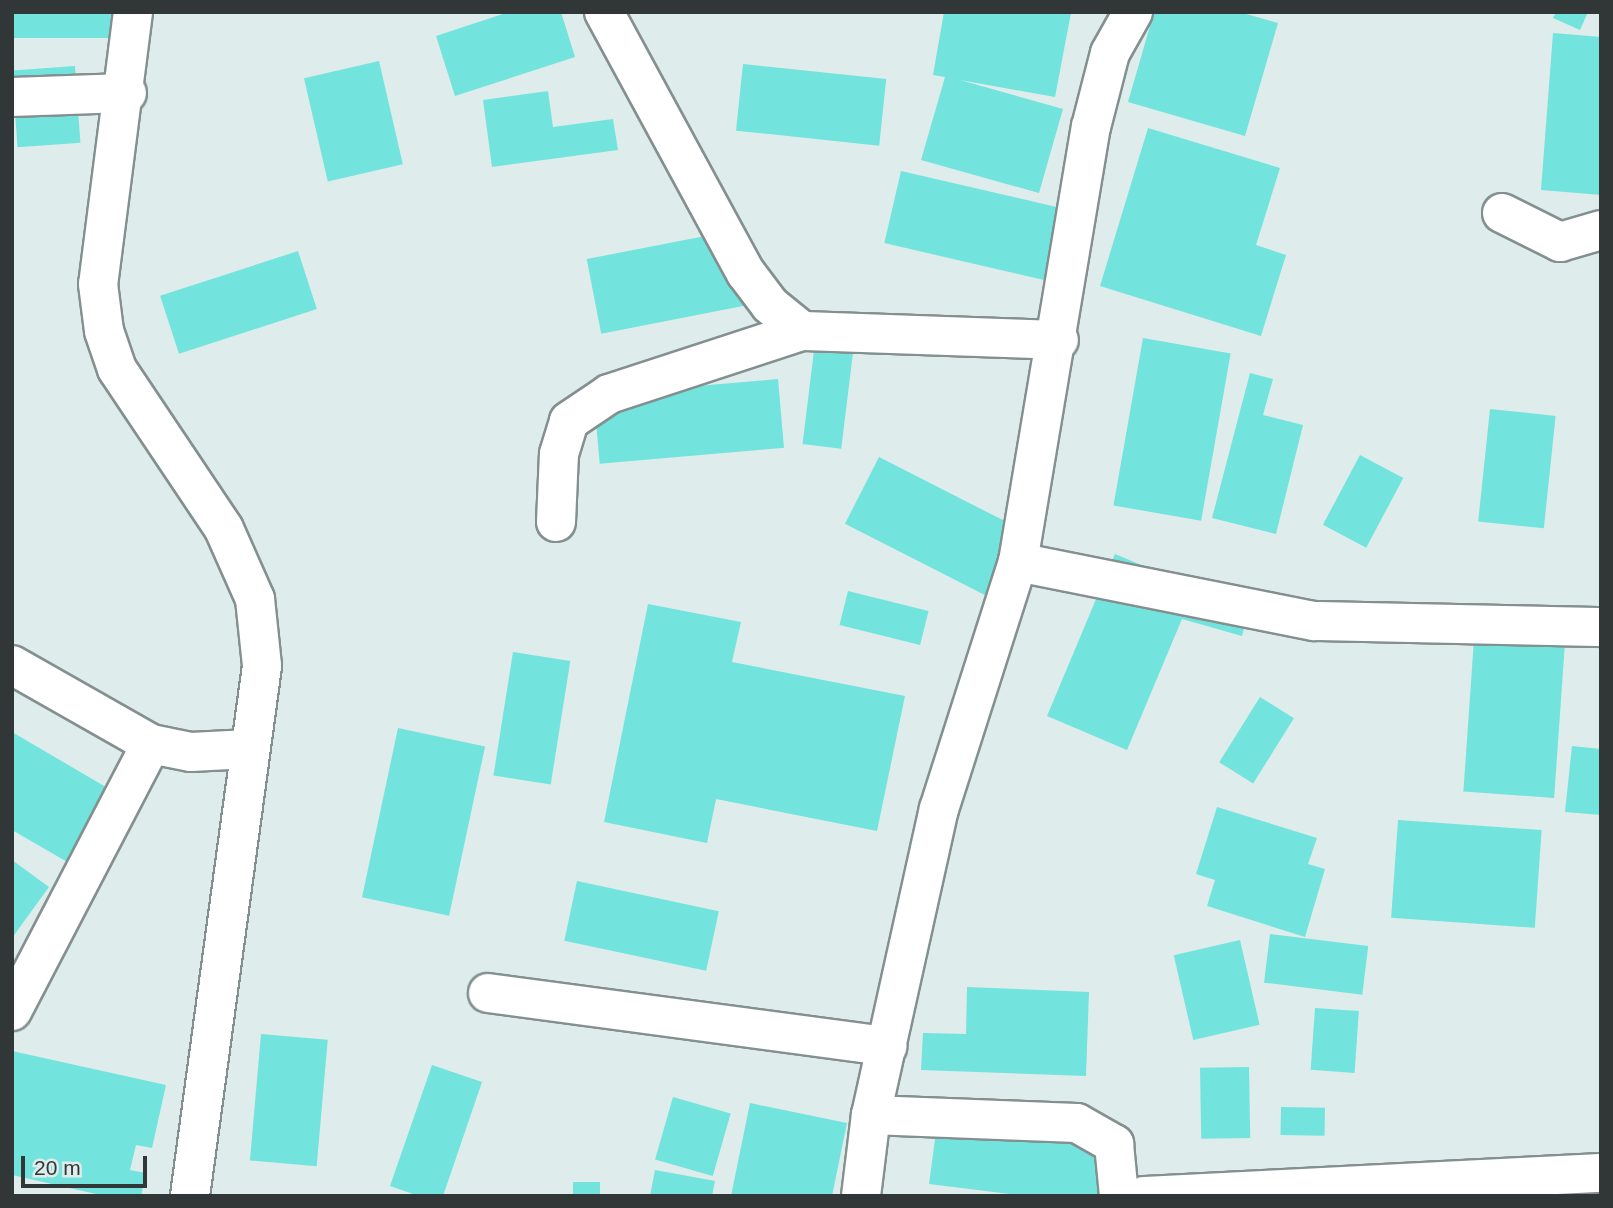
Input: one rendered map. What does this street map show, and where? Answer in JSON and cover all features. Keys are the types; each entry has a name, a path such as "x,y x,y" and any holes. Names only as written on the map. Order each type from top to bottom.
{"street":[{"path":"133,12 127,93 98,285 104,331 117,369 223,529 255,599 262,666 190,1196"},
{"path":"604,12 746,273 770,305 802,331"},
{"path":"861,1196 871,1115 939,809 1018,562 1059,340 1091,127 1110,53 1133,12"},
{"path":"12,97 127,93"},
{"path":"1502,213 1560,242 1601,230"},
{"path":"556,522 559,454 569,421 609,394 802,331 1059,340"},
{"path":"1018,562 1314,621 1601,627"},
{"path":"12,665 151,744 191,752 249,749"},
{"path":"12,1011 151,744"},
{"path":"488,993 887,1046"},
{"path":"871,1115 1077,1123 1114,1144 1119,1196"},
{"path":"1144,1196 1601,1173"}],"building":[{"path":"12,12 111,12 111,38 12,38"},
{"path":"509,12 561,12 575,57 455,96 436,36"},
{"path":"944,12 1071,13 1055,97 960,80 1063,109 1039,193 921,160 945,77 933,75"},
{"path":"1154,12 1239,12 1278,23 1245,136 1128,102"},
{"path":"1556,12 1588,12 1580,30 1553,18"},
{"path":"1553,33 1601,37 1601,195 1541,190"},
{"path":"379,61 403,164 328,182 304,78"},
{"path":"743,64 886,79 879,146 736,131"},
{"path":"75,66 80,143 18,147 12,70"},
{"path":"548,91 553,127 613,119 618,150 492,167 483,100"},
{"path":"1148,128 1280,168 1256,245 1286,255 1261,336 1100,286"},
{"path":"901,171 1061,208 1044,280 884,243"},
{"path":"731,231 746,306 601,334 587,259"},
{"path":"298,251 317,309 179,354 160,296"},
{"path":"818,318 857,323 841,449 803,444"},
{"path":"1143,338 1231,353 1201,521 1113,505"},
{"path":"1250,373 1273,379 1263,415 1303,425 1276,534 1212,518"},
{"path":"778,379 784,448 600,464 594,395"},
{"path":"1490,409 1556,416 1544,528 1478,521"},
{"path":"1360,455 1403,478 1366,548 1323,525"},
{"path":"879,457 1029,533 995,600 845,524"},
{"path":"1115,554 1249,610 1242,636 1182,619 1127,750 1047,716"},
{"path":"848,591 929,611 920,645 840,625"},
{"path":"648,604 741,622 732,662 905,696 877,831 716,799 707,843 604,822"},
{"path":"1475,625 1566,631 1554,798 1463,792"},
{"path":"513,652 570,661 551,785 493,775"},
{"path":"1260,697 1294,718 1253,783 1219,762"},
{"path":"398,728 485,747 449,916 362,897"},
{"path":"12,732 111,790 69,863 12,830"},
{"path":"1572,746 1601,749 1601,815 1565,812"},
{"path":"1217,807 1317,838 1308,864 1325,869 1305,937 1207,906 1215,880 1196,874"},
{"path":"1398,820 1542,830 1535,928 1391,918"},
{"path":"12,860 49,887 12,938"},
{"path":"577,881 719,911 706,971 564,941"},
{"path":"1270,934 1368,946 1362,995 1264,983"},
{"path":"1240,940 1260,1025 1193,1040 1174,955"},
{"path":"967,987 1089,992 1086,1076 921,1070 923,1033 966,1034"},
{"path":"1315,1008 1359,1011 1355,1073 1311,1070"},
{"path":"261,1034 328,1040 317,1166 250,1161"},
{"path":"12,1051 166,1085 152,1148 136,1145 130,1170 146,1173 141,1196 105,1196 12,1175"},
{"path":"432,1065 482,1082 443,1196 419,1196 390,1186"},
{"path":"1249,1067 1250,1138 1201,1139 1200,1068"},
{"path":"673,1097 731,1114 713,1176 655,1159"},
{"path":"940,1102 1110,1122 1101,1196 1026,1196 929,1184"},
{"path":"750,1103 847,1123 832,1196 731,1196"},
{"path":"1281,1107 1325,1108 1325,1136 1281,1135"},
{"path":"655,1170 715,1181 712,1196 650,1196"},
{"path":"573,1182 600,1182 600,1196 573,1196"}]}
